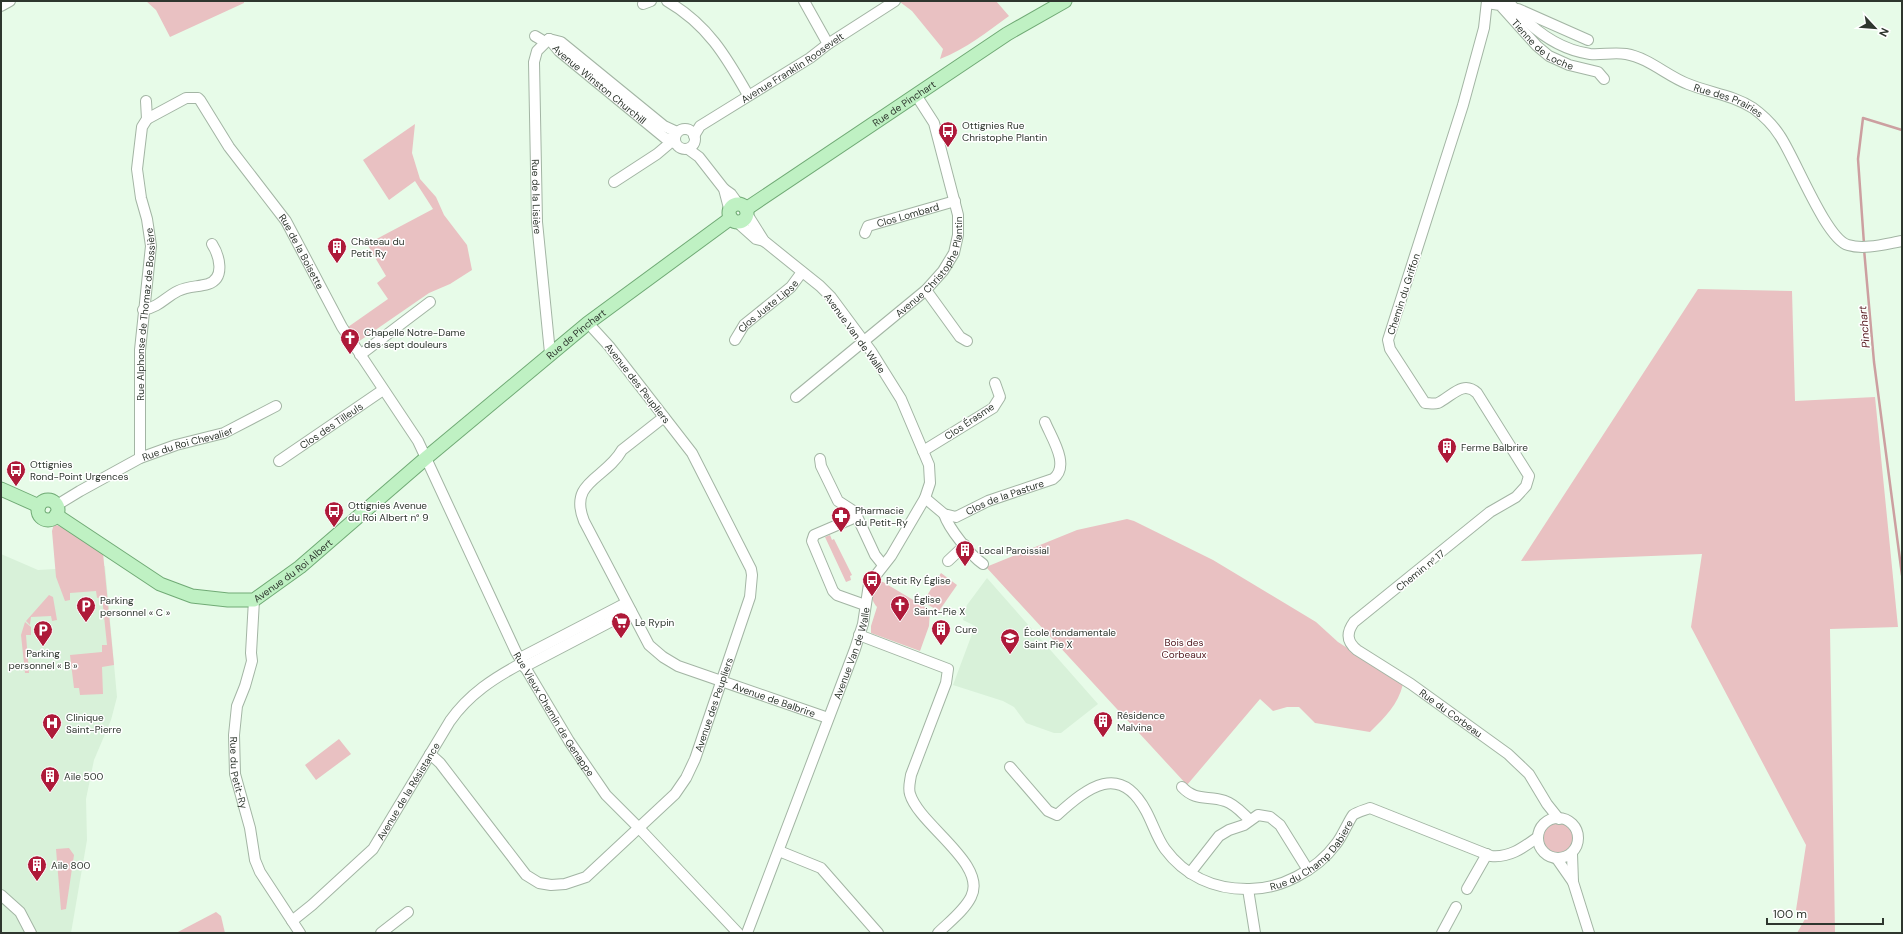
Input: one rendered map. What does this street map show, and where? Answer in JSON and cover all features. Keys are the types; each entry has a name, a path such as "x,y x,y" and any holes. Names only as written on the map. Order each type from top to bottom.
{"main road":[{"name":"Rue de Pinchart","path":"426,458 550,353 588,323 738,213 1007,34 1065,1"},
{"name":"Avenue du Roi Albert","path":"56,510 160,584 192,596 228,600 254,600 300,567 426,458"},
{"path":"1,488 39,506 39,514 43,518 52,519 56,510"}],"street":[{"path":"1,6 10,1"},
{"path":"667,1 687,14 704,29 723,51 748,95"},
{"path":"804,1 828,44"},
{"name":"Avenue Franklin Roosevelt","path":"614,182 663,150 670,143 682,140 700,126 748,95 797,66 883,4 894,1"},
{"name":"Tienne de Loche","path":"1487,2 1500,5 1537,46 1549,56 1569,66 1598,72 1604,78"},
{"name":"Chemin du Griffon","path":"1487,2 1484,28 1463,105 1388,340 1390,349 1425,403 1436,404 1464,387 1472,388 1477,393 1493,418 1529,476 1526,486 1516,497 1495,509"},
{"path":"1511,4 1588,40"},
{"name":"Rue des Prairies","path":"1511,4 1544,36 1567,49 1591,54 1625,54 1632,56 1647,62 1688,84 1737,99 1753,108 1769,122 1781,137 1834,235 1846,245 1865,246 1902,241"},
{"name":"Avenue Winston Churchill","path":"535,36 547,41 561,42 682,140"},
{"name":"Rue de la Lisière","path":"547,41 535,54 534,69 538,222 550,353"},
{"name":"Avenue Christophe Plantin","path":"796,397 926,290 943,271 955,249 958,229 955,201 934,122 916,95"},
{"name":"Rue de la Boisette","path":"148,119 186,98 198,98 237,158 286,221 336,315 360,355 418,441 426,458"},
{"name":"Rue Alphonse de Thomaz de Bossière","path":"140,458 140,350 143,310 151,246 147,219 140,198 137,169 141,133 148,119 146,101"},
{"name":"Avenue Van de Walle","path":"682,140 699,157 724,189 731,194 738,213 756,239 764,241 820,286 831,297 872,351 901,399 930,465 929,490 925,498 898,545 869,584 863,624 747,933"},
{"name":"Clos Lombard","path":"865,233 868,226 955,201"},
{"path":"143,310 155,307 183,289 214,281 218,276 220,266 212,244"},
{"name":"Clos Juste Lipse","path":"734,340 744,325 792,286 802,272"},
{"path":"926,290 960,337 967,341"},
{"path":"360,355 430,302"},
{"name":"Avenue des Peupliers","path":"430,754 440,763 526,875 539,883 551,886 565,884 586,877 670,800 686,778 695,758 750,597 752,575 751,569 698,463 609,346 588,323"},
{"name":"Clos Érasme","path":"923,451 993,408 1000,397 995,383"},
{"name":"Clos des Tilleuls","path":"279,460 383,390"},
{"name":"Rue du Roi Chevalier","path":"56,510 116,470 140,458 176,445 224,433 276,406"},
{"path":"629,607 584,521 580,510 579,500 585,486 604,471 609,464 618,457 622,450 664,417"},
{"name":"Clos de la Pasture","path":"944,514 956,517 988,501 1048,481 1056,476 1061,463 1060,457 1045,422"},
{"name":"Rue Vieux Chemin de Genappe","path":"426,458 483,584 522,663 569,741 606,795 738,933"},
{"path":"820,459 821,466 838,501 854,511 875,555 883,565"},
{"path":"925,498 932,502 944,514 950,527 974,557 983,564"},
{"name":"Chemin nᵒ 17","path":"1349,633 1357,619 1495,509"},
{"path":"856,517 814,535 812,541 833,590 837,595 865,605"},
{"path":"948,561 965,545"},
{"name":"Rue du Petit-Ry","path":"254,600 251,653 252,661 245,686 237,706 234,735 234,761 237,784 250,828 255,860 260,872 300,933"},
{"name":"Avenue de la Résistance","path":"292,921 369,854 450,721 471,696 489,682 522,663 629,607"},
{"name":"Avenue de Balbrire","path":"629,607 649,645 663,657 678,666 828,718"},
{"name":"Rue du Corbeau","path":"1349,633 1351,645 1357,650 1411,684 1508,754 1529,774 1546,804 1559,818 1568,821 1574,826 1578,832 1578,840 1572,854 1573,882 1589,933"},
{"path":"859,635 948,669 946,683 911,776 910,792 914,804 919,811 970,870 974,886 968,902 938,933"},
{"name":"Rue du Champ Dabiere","path":"1010,767 1048,810 1057,815 1081,794 1098,785 1111,782 1122,785 1137,797 1166,850 1190,873 1215,885 1248,889 1289,880 1308,870 1321,860 1335,845 1353,815 1370,808 1487,854 1501,856 1518,851 1542,851"},
{"path":"1182,787 1192,795 1200,798 1227,801 1250,820"},
{"name":"Rue du Corbeau","path":"1546,804 1547,822"},
{"path":"1190,873 1219,836 1229,830 1244,825 1258,815 1270,818 1277,822 1284,830 1293,848 1308,870"},
{"path":"1559,818 1547,822 1540,831 1538,837 1539,844 1542,851 1549,856 1557,858 1572,854"},
{"name":"Rue du Champ Dabiere","path":"1518,851 1538,837"},
{"path":"779,851 821,868 878,933"},
{"path":"1467,889 1487,854"},
{"name":"Rue du Corbeau","path":"1557,858 1573,882"},
{"path":"1248,889 1255,933"},
{"path":"1,896 20,912 31,933"},
{"path":"1442,933 1456,907"},
{"path":"381,933 408,912"}],"shaded area":[{"name":"Clinique Saint-Pierre","path":"1,554 38,570 105,566 117,697 111,720 94,760 86,799 87,840 71,933 1,933"},
{"name":"École fondamentale Saint Pie X","path":"987,578 1098,704 1061,733 1054,733 1026,723 1014,707 1003,701 953,685 975,626 963,620 967,605"}],"green space":[{"path":"146,1 244,1 244,3 170,37 156,10"},
{"path":"996,1 1009,16 967,45 940,59 943,49 912,11 900,2"},
{"path":"415,124 412,153 420,179 436,197 444,215 467,245 472,270 450,284 429,293 358,342 348,327 388,299 377,283 386,276 367,244 433,209 415,181 389,200 363,160"},
{"path":"1698,289 1792,291 1795,401 1875,397 1898,627 1830,629 1835,933 1797,933 1805,919 1796,910 1806,845 1691,627 1702,554 1521,561"},
{"name":"Bois des Corbeaux","path":"1127,519 1134,521 1213,560 1316,622 1338,642 1403,684 1398,698 1390,710 1370,732 1315,723 1299,707 1287,707 1273,711 1260,699 1187,785 986,567 1077,530"},
{"path":"54,524 66,529 103,553 114,665 102,667 103,694 80,695 79,688 74,688 70,655 102,652 102,645 107,645 102,597 97,598 96,591 70,593 70,600 65,601 56,577 52,531"},
{"path":"830,535 832,540 834,539 852,575 850,576 851,580 846,582 825,537"},
{"path":"941,573 957,585 939,611 923,602"},
{"path":"878,581 883,582 930,610 929,626 920,651 871,633 871,626 877,607 872,597 872,590 873,586"},
{"path":"49,595 53,597 57,620 52,621 51,616 31,617 30,625 26,621"},
{"path":"25,622 31,627 31,635 26,635 29,673 25,673 21,635"},
{"path":"339,739 351,754 316,780 305,765"},
{"path":"1555,822 1561,822 1571,829 1574,838 1573,844 1567,851 1561,854 1555,854 1545,847 1542,841 1542,835 1549,825"},
{"path":"69,848 74,855 66,909 61,910 56,849"},
{"path":"216,912 221,916 225,933 176,933"}],"waterway":[{"name":"Pinchart","path":"1864,244 1858,159 1863,118 1902,130"},
{"name":"Pinchart","path":"1864,249 1874,362 1902,575"}],"place":[{"name":"Ottignies Rue Christophe Plantin","path":"948,148"},
{"name":"Château du Petit Ry","path":"337,264"},
{"name":"Chapelle Notre-Dame des sept douleurs","path":"350,355"},
{"name":"Ferme Balbrire","path":"1447,464"},
{"name":"Ottignies Rond-Point Urgences","path":"16,487"},
{"name":"Ottignies Avenue du Roi Albert n° 9","path":"334,528"},
{"name":"Pharmacie du Petit-Ry","path":"841,533"},
{"name":"Local Paroissial","path":"965,567"},
{"name":"Petit Ry Église","path":"872,597"},
{"name":"Église Saint-Pie X","path":"900,622"},
{"name":"Parking personnel « C »","path":"86,623"},
{"name":"Le Rypin","path":"621,639"},
{"name":"Cure","path":"941,646"},
{"name":"Parking personnel « B »","path":"43,647"},
{"name":"École fondamentale Saint Pie X","path":"1010,655"},
{"name":"Résidence Malvina","path":"1103,738"},
{"name":"Clinique Saint-Pierre","path":"52,740"},
{"name":"Aile 500","path":"50,793"},
{"name":"Aile 800","path":"37,882"}]}
